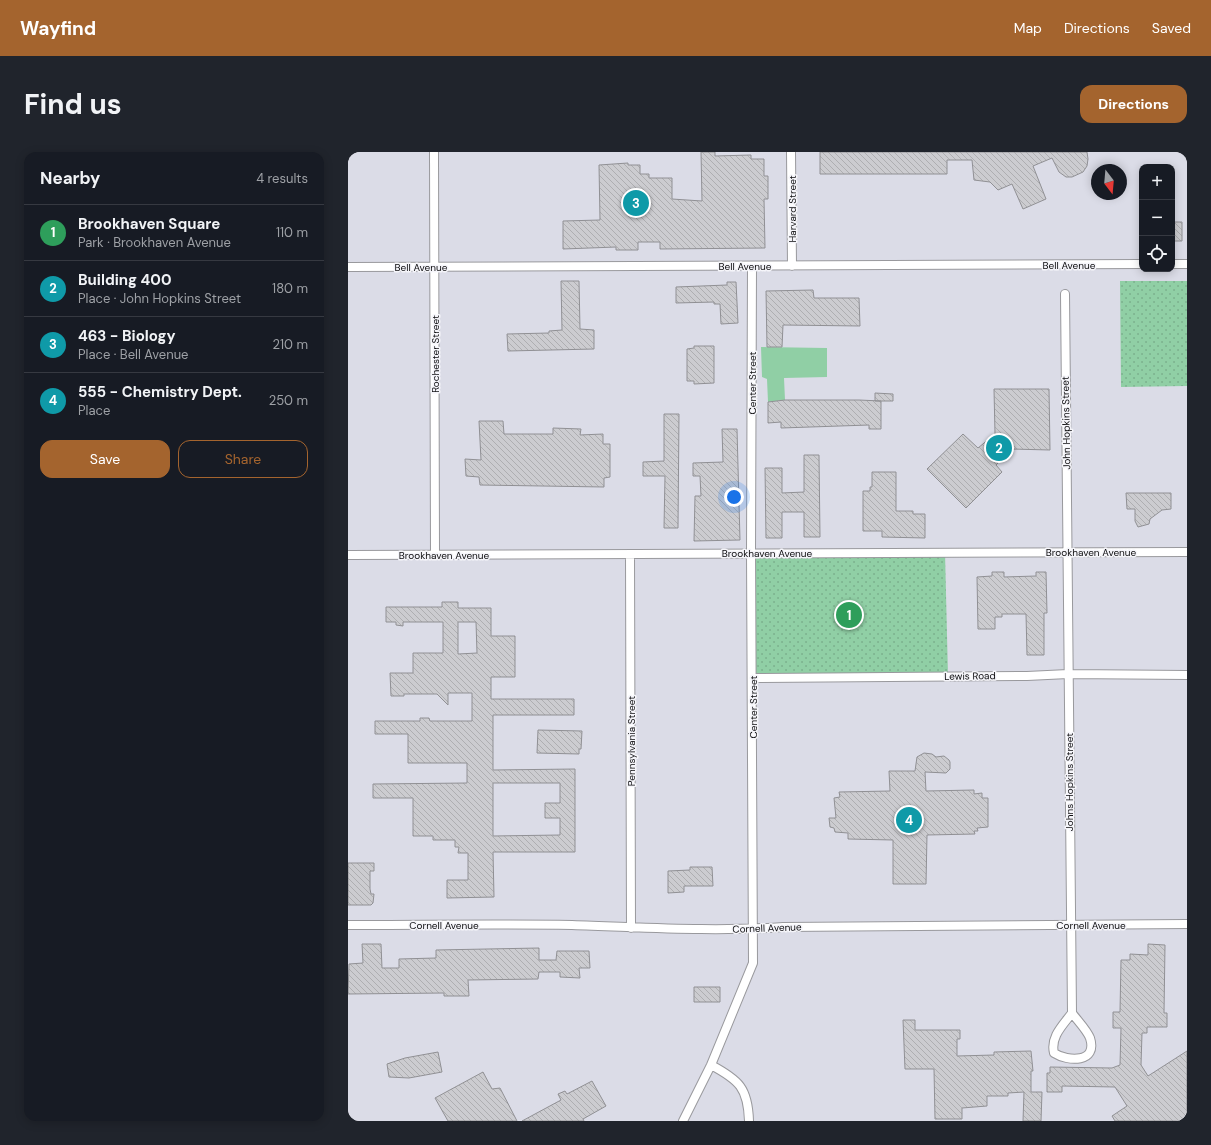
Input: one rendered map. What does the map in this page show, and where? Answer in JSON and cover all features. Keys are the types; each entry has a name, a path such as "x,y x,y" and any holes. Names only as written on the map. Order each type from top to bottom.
{"street":[{"name":"Rochester Street","path":"434,152 435,555"},
{"name":"Harvard Street","path":"791,152 792,266"},
{"name":"Bell Avenue","path":"348,267 1139,264"},
{"path":"1175,264 1187,264"},
{"name":"Center Street","path":"683,1121 711,1066 754,963 752,929 752,266"},
{"name":"John Hopkins Street","path":"1065,294 1067,552"},
{"name":"Johns Hopkins Street","path":"1067,552 1072,1013"},
{"name":"Brookhaven Avenue","path":"348,555 1187,552"},
{"name":"Pennsylvania Street","path":"630,554 631,928"},
{"name":"Lewis Road","path":"753,678 1027,676 1068,674 1187,675"},
{"name":"Cornell Avenue","path":"348,925 573,925 631,928 752,929 783,927 1187,924"},
{"path":"1072,1013 1089,1037 1091,1046 1088,1054 1080,1059 1063,1059 1054,1053 1052,1045 1056,1034 1072,1013"},
{"path":"711,1066 728,1074 742,1085 747,1100 749,1121"}],"shaded area":[{"path":"348,152 1187,152 1187,1121 348,1121"}],"green space":[{"path":"1120,281 1187,281 1187,386 1121,387"},
{"path":"761,347 827,348 827,377 784,378 785,400 768,402 767,379 762,377"},
{"path":"945,552 948,676 753,678 751,553"}],"building":[{"path":"701,152 715,152 715,156 751,155 751,159 764,159 764,176 768,176 768,199 764,199 765,248 660,249 660,242 638,242 638,250 616,250 616,247 563,249 563,221 600,220 599,165 628,163 628,165 640,165 640,174 649,174 649,178 672,178 672,199 702,201"},
{"path":"820,152 1087,152 1088,159 1087,166 1083,172 1072,177 1066,177 1059,172 1052,158 1033,166 1046,199 1023,209 1012,184 998,190 990,182 974,180 972,160 947,160 947,174 820,174"},
{"path":"1175,222 1182,222 1182,241 1175,241"},
{"path":"561,281 579,281 580,329 594,330 594,349 508,351 507,334 549,333 549,331 562,330"},
{"path":"727,282 736,282 738,323 721,324 720,304 714,304 714,302 676,303 676,287 727,285"},
{"path":"813,290 814,298 859,298 860,326 783,325 782,347 767,347 766,291"},
{"path":"694,346 714,346 714,383 694,384 694,381 687,381 687,349 694,348"},
{"path":"994,389 1049,389 1050,450 1011,449 996,465 1002,472 966,508 927,469 963,434 978,448 995,434"},
{"path":"875,393 893,394 893,401 875,401"},
{"path":"785,400 881,401 881,429 869,429 869,425 781,428 781,422 768,423 768,402"},
{"path":"664,414 679,414 678,528 664,528 665,476 643,476 643,462 664,461"},
{"path":"479,421 503,421 504,434 553,434 553,428 581,429 580,435 603,434 603,444 610,444 610,477 604,478 604,487 480,485 479,477 466,476 465,459 481,460"},
{"path":"722,429 737,429 740,540 694,541 695,496 701,496 700,476 693,476 693,463 723,462"},
{"path":"804,455 819,455 820,537 804,537 804,512 782,512 782,538 766,538 765,468 782,468 782,493 804,492"},
{"path":"872,472 896,472 896,511 913,511 913,514 925,514 925,538 882,537 882,531 863,531 863,491 870,491 870,487 872,487"},
{"path":"1126,493 1171,493 1171,509 1162,510 1150,519 1149,524 1138,527 1135,521 1135,509 1127,509"},
{"path":"992,572 1004,572 1004,577 1036,576 1036,572 1046,572 1047,613 1044,613 1044,655 1027,655 1026,614 1002,614 1002,617 995,617 995,629 978,629 977,577 992,576"},
{"path":"442,602 458,602 458,608 491,608 491,636 515,636 515,677 491,677 491,699 574,699 574,715 493,715 493,770 575,769 575,852 493,852 494,897 447,898 447,880 468,880 468,853 458,853 459,847 455,847 455,840 433,840 433,836 413,836 413,798 373,798 373,784 467,783 467,763 408,763 408,734 375,734 375,721 420,721 420,718 429,718 430,721 472,721 472,693 448,693 448,705 437,694 404,694 404,696 391,696 390,673 413,673 413,653 443,653 443,622 403,622 403,626 396,625 396,622 386,622 386,607 442,607","holes":["458,622 476,622 477,653 458,654","493,783 560,783 560,803 545,803 545,818 560,818 560,835 493,836"]},
{"path":"538,730 582,731 581,749 579,749 579,754 537,753"},
{"path":"924,753 932,754 936,757 944,756 950,762 950,769 946,773 925,772 926,791 974,790 974,794 982,793 982,798 988,798 988,827 977,828 978,831 974,831 975,834 927,835 926,884 893,884 893,840 848,839 848,833 835,832 834,828 830,827 829,818 836,818 834,798 840,797 839,792 890,791 889,771 915,771 917,757"},
{"path":"348,863 374,863 374,871 370,871 370,889 371,894 374,894 373,903 371,905 348,905"},
{"path":"690,867 712,867 713,886 684,886 684,892 668,893 668,871 690,870"},
{"path":"362,944 381,944 382,968 399,968 399,959 436,958 436,950 539,948 539,960 556,960 557,951 589,951 590,968 579,968 580,978 560,977 560,972 539,972 538,979 468,980 469,996 444,996 444,993 348,994 349,964 363,963"},
{"path":"1148,944 1165,945 1164,1013 1167,1013 1167,1027 1147,1027 1147,1033 1142,1033 1141,1065 1148,1076 1187,1051 1187,1121 1115,1121 1112,1116 1127,1106 1115,1087 1062,1086 1062,1092 1047,1092 1047,1073 1050,1073 1050,1067 1112,1068 1120,1065 1121,1028 1113,1028 1113,1012 1120,1012 1121,960 1130,960 1130,954 1148,955"},
{"path":"694,987 720,987 720,1002 694,1002"},
{"path":"903,1020 915,1020 915,1030 960,1030 960,1039 957,1039 957,1056 994,1055 994,1052 1031,1051 1033,1071 1031,1071 1031,1092 1042,1092 1041,1121 1023,1121 1024,1092 1008,1093 1008,1096 987,1096 987,1106 962,1108 962,1119 935,1119 934,1069 905,1069"},
{"path":"438,1052 442,1072 409,1078 389,1077 387,1064 405,1058"},
{"path":"483,1072 492,1089 500,1088 517,1121 448,1121 435,1098"},
{"path":"592,1081 606,1106 583,1119 584,1121 522,1121 561,1100 558,1094 565,1091 567,1094"}],"place":[{"name":"463 - Biology","path":"636,203"},
{"name":"Building 400","path":"999,448"},
{"name":"Brookhaven Square","path":"849,615"},
{"name":"555 - Chemistry Dept.","path":"909,820"}]}
